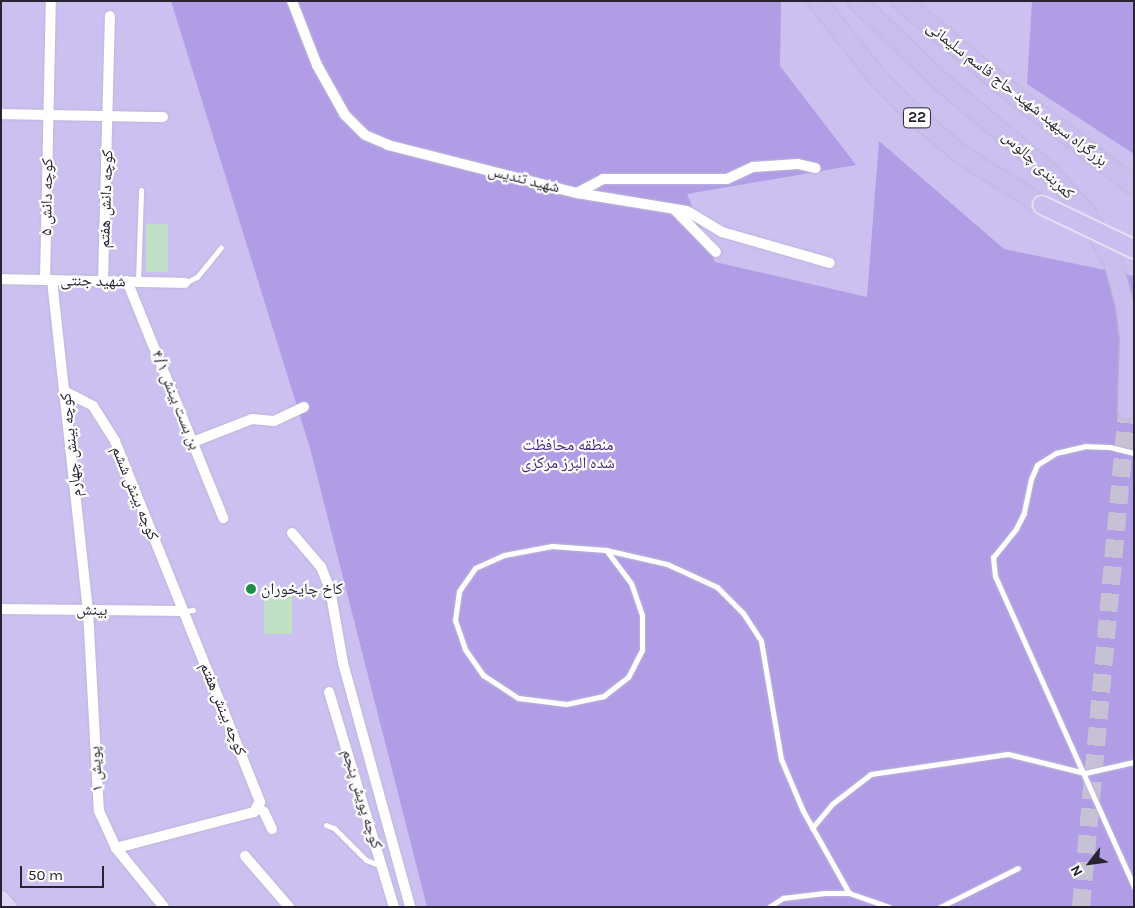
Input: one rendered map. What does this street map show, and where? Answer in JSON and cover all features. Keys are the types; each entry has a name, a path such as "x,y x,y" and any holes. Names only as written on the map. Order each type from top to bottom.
{"highway":[{"name":"22","path":"817,1 872,71 915,116 962,155 1042,205 1134,250"},
{"name":"کمربندی چالوس","path":"857,1 944,84 1048,171 1086,212 1114,265 1125,306 1129,342 1127,410"},
{"name":"بزرگراه سپهبد شهید حاج قاسم سلیمانی","path":"901,1 1016,96 1134,186"}],"main road":[{"path":"1,898 9,907"}],"street":[{"name":"شهید تندیس","path":"292,1 317,65 345,115 364,135 388,145 577,193 687,211 722,232 830,263"},
{"name":"کوچه دانش ۵","path":"48,280 50,2"},
{"name":"کوچه دانش هفتم","path":"103,281 110,16"},
{"path":"1,114 162,117"},
{"path":"577,193 603,179 727,179 753,167 798,164 816,168"},
{"path":"674,209 716,252"},
{"name":"شهید جنتی","path":"1,279 185,283"},
{"name":"کوچه بینش چهارم","path":"48,280 66,392 88,610"},
{"name":"بن بست بینش ۴/۱","path":"127,282 223,518"},
{"name":"کوچه بینش ششم","path":"66,392 93,406 115,441 188,610"},
{"path":"193,442 252,419 274,421 304,407"},
{"path":"292,533 321,567 330,589 343,663 410,907"},
{"name":"بینش","path":"1,609 188,610"},
{"name":"پویش ۱","path":"88,610 99,811 116,848 164,907"},
{"name":"کوچه بینش هفتم","path":"188,610 260,802 257,806"},
{"name":"کوچه پویش پنجم","path":"330,692 394,907"},
{"path":"116,848 254,812 257,806 264,812 272,829"},
{"path":"245,856 289,907"}],"lane":[{"path":"138,282 141,190"},
{"path":"185,283 197,278 221,247"},
{"path":"1134,453 1110,447 1086,446 1056,453 1037,465 1030,479 1024,513 1016,530 993,557 995,576 1085,773 1134,887"},
{"path":"606,550 631,583 642,614 642,650 628,677 604,696 566,704 518,698 483,675 465,649 455,620 459,590 475,568 504,555 552,546 606,550 668,564 716,587 743,613 761,641 780,759 812,828 848,893"},
{"path":"812,828 832,804 871,774 1008,754 1085,773 1134,762"},
{"path":"326,825 334,828 366,860 382,867"},
{"path":"940,907 1018,868"},
{"path":"768,907 783,898 848,893 889,907"}],"green space":[{"name":"منطقه محافظت شده البرز مرکزی","path":"1,1 1134,1 1134,907 1,907"},
{"name":"منطقه محافظت شده البرز مرکزی","path":"171,1 781,1 780,66 856,165 687,194 715,262 867,297 879,141 1004,249 1134,276 1134,907 427,907 310,448"},
{"path":"1032,1 1134,1 1134,154 1027,84"}],"building":[{"path":"146,224 168,224 168,272 146,272"},
{"path":"264,590 292,590 292,634 264,634"}],"tunnel":[{"path":"1081,907 1127,410"}],"place":[{"name":"کاخ چایخوران","path":"251,589"}]}
